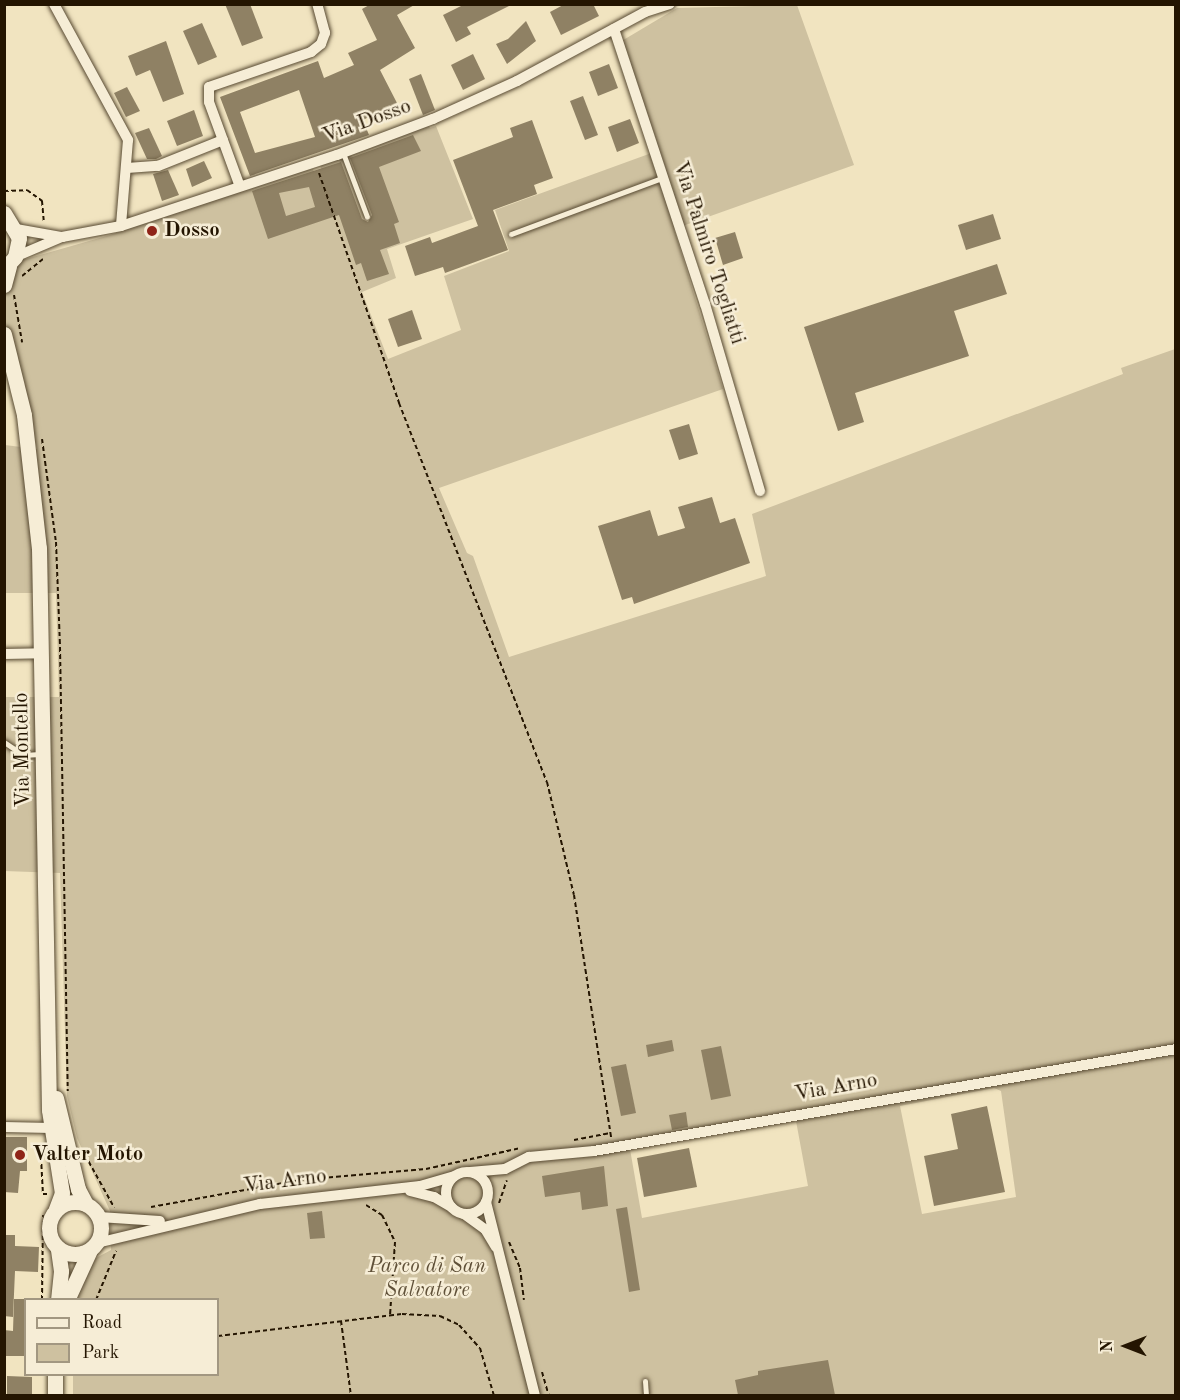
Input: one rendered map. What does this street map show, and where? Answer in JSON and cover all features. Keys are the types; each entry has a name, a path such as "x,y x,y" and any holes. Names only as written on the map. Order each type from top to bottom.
{"street":[{"path":"54,4 123,126 128,141 121,226"},
{"path":"239,184 209,102 209,87 311,52 321,44 325,33 317,4"},
{"name":"Via Dosso","path":"10,264 42,244 62,237 121,226 239,184 343,153 433,119 517,81 664,5"},
{"name":"Via Palmiro Togliatti","path":"614,29 664,177 760,491"},
{"path":"127,168 158,166 223,140"},
{"path":"4,213 16,229 10,264 10,286"},
{"name":"Via Dosso","path":"16,229 62,237"},
{"name":"Via Montello","path":"4,334 30,456 39,548 43,653 51,1128 62,1193 56,1209"},
{"path":"4,654 43,653"},
{"name":"Via Arno","path":"487,1197 508,1173 529,1157 594,1151 1176,1048"},
{"name":"Via Montello","path":"50,1061 78,1189"},
{"path":"4,1127 51,1128"},
{"name":"Via Montello","path":"51,1128 56,1131 64,1163 86,1204"},
{"path":"506,1269 485,1229 452,1207 446,1191 454,1176 470,1172 483,1178 506,1269 522,1353 535,1395"},
{"name":"Via Arno","path":"470,1172 508,1173"},
{"name":"Via Arno","path":"94,1246 116,1237 179,1221 260,1204 433,1184 454,1176"},
{"name":"Via Arno","path":"398,1189 434,1197 452,1207"},
{"path":"464,1214 477,1211 487,1197"},
{"path":"58,1298 61,1271 58,1249 49,1233 56,1209 73,1202 86,1204 99,1217 100,1235 68,1298"},
{"name":"Via Arno","path":"99,1217 179,1221"},
{"path":"58,1249 73,1254 94,1246"},
{"path":"55,1376 55,1395"}],"lane":[{"path":"343,153 367,217"},
{"path":"511,234 664,177"},
{"path":"4,742 22,755 44,754"},
{"path":"645,1381 646,1395"}],"path":[{"path":"315,162 399,403 547,782 574,895 610,1133"},
{"path":"4,191 27,190 42,201 46,213 40,232"},
{"path":"20,278 45,258 42,244"},
{"path":"10,286 22,345"},
{"path":"42,438 55,531 60,647 64,1016 69,1096"},
{"path":"82,1146 97,1182 115,1209 124,1209"},
{"path":"143,1208 299,1180 426,1168 497,1152"},
{"path":"498,1207 508,1173"},
{"path":"42,1298 43,1194"},
{"path":"362,1199 382,1215 395,1242 390,1315"},
{"path":"505,1234 520,1268 525,1306"},
{"path":"96,1298 118,1247 116,1237"},
{"path":"219,1336 390,1315 440,1316 459,1325 480,1348 494,1395"},
{"path":"341,1321 351,1395"},
{"path":"541,1367 549,1395"}],"green space":[{"name":"Parco di San Salvatore","path":"797,5 854,165 674,229 723,389 439,488 467,553 473,556 509,657 766,576 752,514 1123,374 1121,368 1175,349 1175,1395 73,1395 73,1376 219,1376 219,1298 77,1298 87,1271 96,1258 111,1250 110,1211 77,1138 67,1096 60,873 4,871 5,697 59,697 56,593 5,593 5,445 37,449 5,320 5,265 110,235 274,177 313,169 329,217 336,214 320,165 428,124 430,128 436,126 473,219 387,249 396,278 362,292 388,359 461,330 444,276 509,251 495,210 657,151 620,42 677,8","holes":["994,1088 1001,1091 1016,1197 922,1214 900,1106","796,1121 808,1186 642,1218 630,1149"]}],"building":[{"path":"225,4 250,4 263,38 242,46"},
{"path":"371,4 416,4 397,15 415,48 380,70 397,103 363,120 369,135 250,176 220,97 318,61 324,78 354,65 348,53 377,40 362,9","holes":["299,90 315,137 255,153 240,112"]},
{"path":"465,4 513,4 467,27 471,34 456,42 443,15"},
{"path":"565,4 593,4 599,16 561,35 550,12"},
{"path":"526,21 536,41 507,64 496,44 508,39"},
{"path":"202,23 217,57 198,65 183,31"},
{"path":"166,41 184,94 163,102 150,70 136,76 128,56"},
{"path":"473,54 485,79 463,90 451,65"},
{"path":"609,64 618,88 598,96 589,72"},
{"path":"421,74 435,110 423,115 409,79"},
{"path":"127,87 140,111 126,117 114,93"},
{"path":"583,96 598,135 585,140 570,101"},
{"path":"194,110 203,136 177,146 167,121"},
{"path":"630,119 639,143 617,152 608,127"},
{"path":"532,120 553,178 534,185 537,194 493,210 508,250 445,273 443,267 415,276 405,246 430,237 432,243 478,226 453,160 513,137 510,128"},
{"path":"149,128 162,156 156,159 147,159 135,133"},
{"path":"413,135 421,151 379,167 399,222 394,224 400,243 380,250 389,274 367,281 361,263 356,265 339,215 268,239 252,191 341,162 362,219 368,222 372,215 350,158","holes":["309,187 315,207 286,216 279,193"]},
{"path":"204,161 212,178 192,187 186,169"},
{"path":"168,170 179,195 162,201 153,174"},
{"path":"993,214 1001,239 966,250 958,225"},
{"path":"735,232 743,258 723,265 715,238"},
{"path":"997,264 1007,294 954,311 969,356 855,393 864,422 838,431 804,327"},
{"path":"412,310 422,339 398,347 388,319"},
{"path":"689,424 698,454 679,460 669,430"},
{"path":"712,497 720,523 735,518 750,563 634,604 632,597 622,600 598,526 650,510 658,536 685,528 678,507"},
{"path":"672,1040 674,1051 648,1057 646,1045"},
{"path":"721,1046 731,1096 711,1100 701,1050"},
{"path":"626,1064 636,1113 621,1116 611,1067"},
{"path":"987,1106 1005,1192 934,1206 924,1156 958,1149 951,1114"},
{"path":"686,1112 688,1127 672,1130 669,1115"},
{"path":"4,1137 27,1137 27,1171 20,1171 18,1193 4,1192"},
{"path":"689,1148 697,1187 644,1197 637,1158"},
{"path":"604,1166 608,1206 582,1210 580,1192 545,1197 542,1176"},
{"path":"627,1207 640,1290 629,1292 616,1209"},
{"path":"322,1211 325,1238 310,1239 307,1213"},
{"path":"4,1235 15,1235 15,1246 39,1247 38,1272 15,1271 13,1317 4,1316"},
{"path":"14,1299 24,1299 24,1356 4,1356 4,1330 13,1331"},
{"path":"828,1360 835,1395 738,1395 735,1380 758,1375 758,1371"},
{"path":"7,1376 32,1377 32,1395 7,1395"}],"place":[{"name":"Dosso","path":"152,231"},
{"name":"Valter Moto","path":"20,1155"}]}
